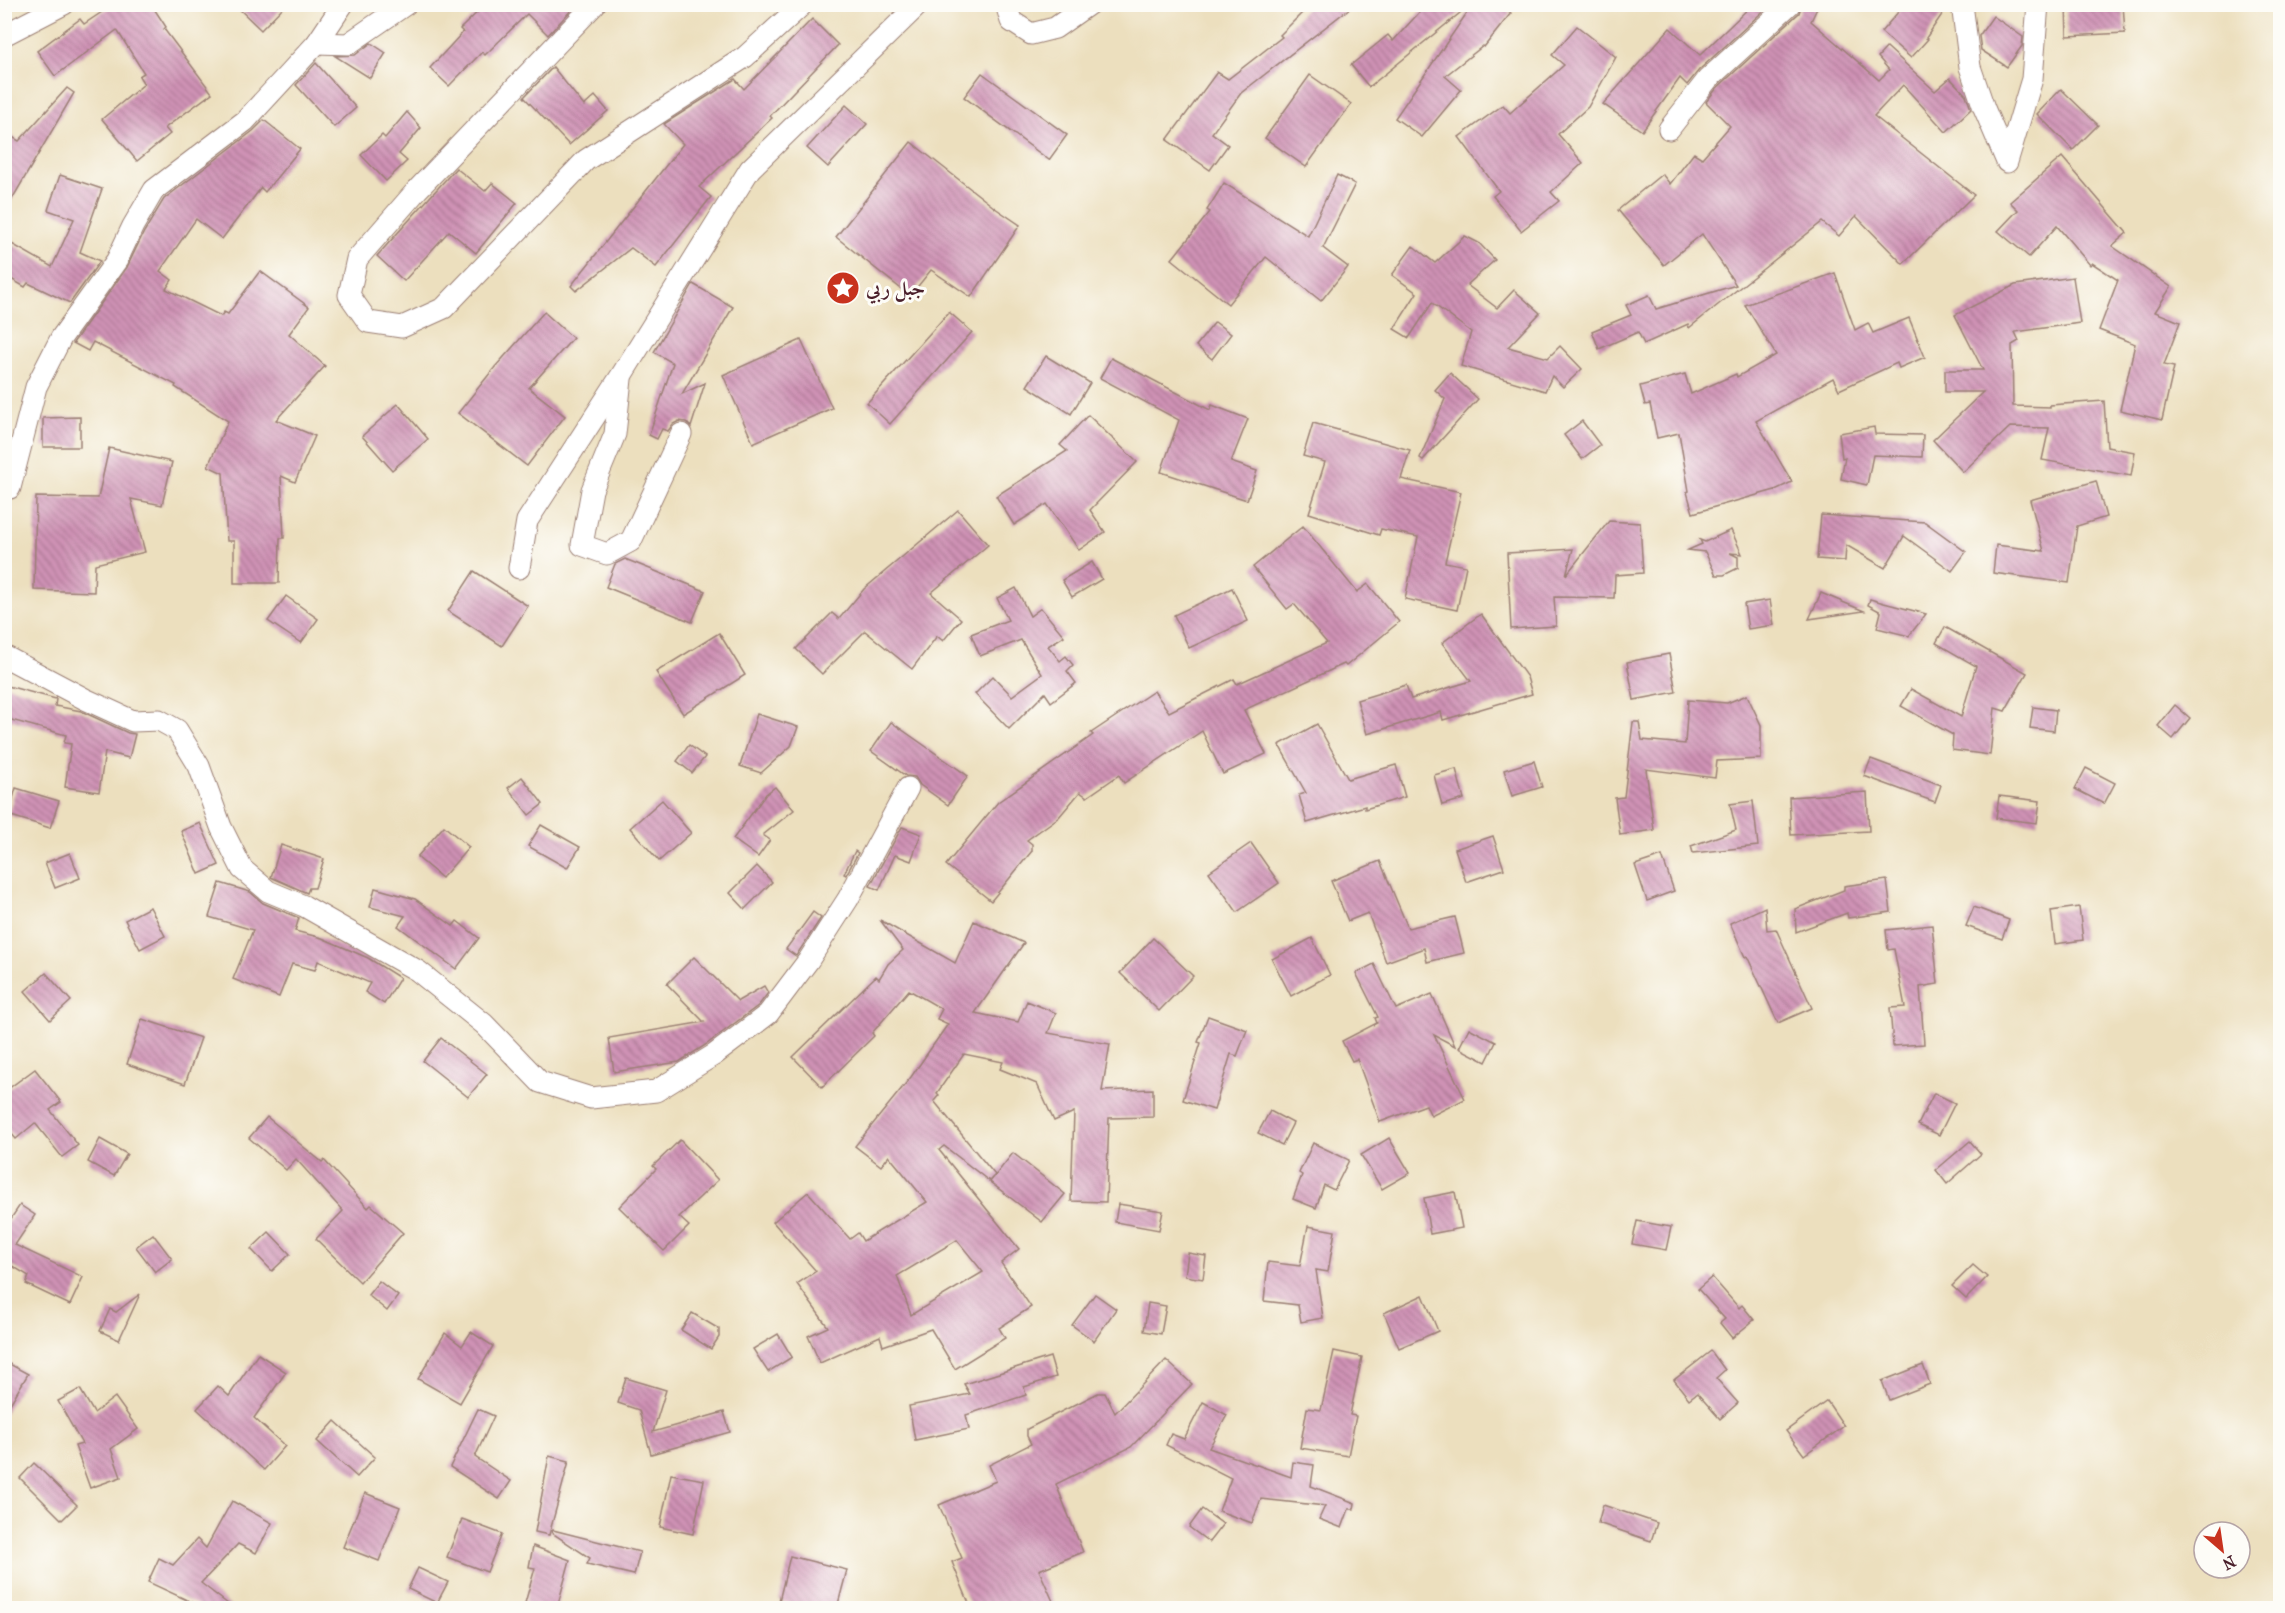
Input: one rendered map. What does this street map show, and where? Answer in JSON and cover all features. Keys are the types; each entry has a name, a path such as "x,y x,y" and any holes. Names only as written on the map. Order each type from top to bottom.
{"street":[{"path":"4,35 25,14 64,4"},
{"path":"10,488 36,387 62,338 117,260 154,190 245,121 317,43 343,4"},
{"path":"317,43 348,44 406,4"},
{"path":"595,4 417,189 357,259 349,295 368,322 402,327 444,308 586,160 745,57 803,4"},
{"path":"519,568 527,521 621,376 750,169 919,4"},
{"path":"1006,4 1011,21 1031,34 1055,28 1089,4"},
{"path":"1669,129 1708,79 1790,4"},
{"path":"1962,4 1970,67 1984,108 2007,162 2032,79 2037,4"},
{"path":"621,376 615,434 592,490 582,545 607,554 631,541 681,434"},
{"path":"4,656 85,699 133,721 159,720 177,730 199,766 221,827 242,869 268,891 304,906 418,971 484,1024 540,1082 591,1098 656,1091 714,1055 768,1014 808,961 848,899 908,788"}],"building":[{"path":"114,4 151,4 166,27 164,29 212,93 165,128 170,134 137,161 102,119 144,84 139,76 144,73 117,30 55,76 37,51 80,19 84,24"},
{"path":"234,4 286,4 261,30"},
{"path":"486,4 577,4 548,35 527,14 485,55 482,52 449,86 430,68 463,32 460,29"},
{"path":"1311,4 1355,4 1241,93 1212,133 1228,145 1210,170 1167,140 1217,72 1228,79 1282,37 1280,35"},
{"path":"1427,4 1471,4 1369,87 1351,65 1388,35 1393,41"},
{"path":"1473,4 1501,4 1511,13 1484,47 1445,76 1461,90 1422,137 1395,118"},
{"path":"1753,4 1771,4 1699,70 1687,85 1680,78 1642,131 1603,104 1670,28 1700,55"},
{"path":"1802,4 1819,4 1811,21 1879,80 1889,70 1878,57 1887,47 1935,91 1950,78 1966,95 1971,109 1946,132 1903,85 1874,116 1974,195 1903,264 1856,216 1839,236 1822,222 1689,328 1688,324 1644,344 1638,332 1599,349 1592,331 1631,315 1626,305 1649,295 1656,309 1736,285 1702,234 1664,265 1618,210 1662,174 1670,184 1694,153 1702,158 1730,126 1706,102 1717,88 1799,13"},
{"path":"1905,4 1949,4 1926,38 1928,39 1911,58 1881,32"},
{"path":"2066,4 2123,4 2125,33 2067,36"},
{"path":"1993,16 2023,37 2022,46 2007,67 1981,50 1979,36"},
{"path":"812,19 838,45 770,116 772,118 699,187 711,197 656,267 631,248 576,291 571,286 683,144 664,124 735,79 744,89"},
{"path":"1577,26 1616,57 1588,107 1558,134 1583,163 1551,192 1559,201 1521,231 1493,196 1499,191 1459,137 1503,105 1510,113 1564,65 1552,55"},
{"path":"371,43 386,53 370,78 335,56 355,55"},
{"path":"316,63 356,108 334,127 296,85"},
{"path":"553,67 584,106 595,96 608,111 569,145 524,97"},
{"path":"982,73 1067,135 1049,160 964,97"},
{"path":"1310,75 1351,104 1306,167 1265,138"},
{"path":"67,88 74,93 4,213 4,132 19,141"},
{"path":"2061,89 2098,125 2073,150 2037,114"},
{"path":"846,105 867,124 828,167 807,148"},
{"path":"407,112 421,128 399,154 407,161 386,181 361,155 382,135 385,138"},
{"path":"264,120 300,149 265,192 261,188 222,239 196,219 160,271 172,280 166,289 221,316 224,312 228,314 260,271 309,307 289,334 325,366 276,420 315,436 295,482 281,476 284,538 280,538 279,583 234,583 234,541 227,541 223,473 208,466 228,421 175,387 176,385 93,342 88,351 73,343 127,267 164,199 253,131"},
{"path":"911,142 1020,225 971,297 931,270 910,296 836,237"},
{"path":"2062,157 2127,233 2112,246 2171,287 2155,312 2180,322 2164,365 2174,367 2162,420 2120,410 2135,344 2099,330 2118,280 2092,263 2090,265 2057,226 2029,257 1998,231 2018,210 2010,202"},
{"path":"456,168 485,191 492,183 517,203 476,253 449,231 404,281 377,256"},
{"path":"60,175 102,189 80,252 100,261 70,303 28,283 25,287 4,275 4,257 12,244 52,267 74,219 48,210"},
{"path":"1337,175 1355,184 1323,248 1348,267 1321,301 1266,257 1228,304 1172,259 1210,212 1207,210 1224,183 1308,236"},
{"path":"1465,236 1479,243 1495,260 1467,285 1497,308 1514,290 1540,313 1508,347 1548,358 1560,346 1582,369 1563,387 1552,376 1545,391 1461,366 1471,332 1432,303 1409,338 1394,329 1417,293 1392,275 1413,246 1435,263"},
{"path":"1835,273 1855,330 1868,323 1873,333 1909,318 1925,357 1899,368 1897,363 1839,390 1833,378 1756,421 1792,482 1775,490 1693,513 1687,492 1689,491 1679,433 1657,438 1650,404 1645,405 1640,386 1685,374 1691,394 1736,374 1737,377 1776,355 1745,305"},
{"path":"2073,277 2080,323 2015,332 2019,341 2012,345 2013,406 2050,407 2050,405 2104,401 2107,447 2135,452 2131,476 2042,460 2049,428 2010,427 1963,472 1933,440 1983,392 1945,392 1945,370 1983,370 1955,315 2015,285"},
{"path":"693,284 733,307 682,394 705,383 691,427 686,422 679,421 673,424 668,431 662,429 657,439 649,435 673,363 654,352"},
{"path":"544,312 573,338 529,388 565,416 527,466 458,413"},
{"path":"949,312 972,332 890,424 867,403"},
{"path":"1215,322 1231,334 1212,359 1196,346"},
{"path":"801,340 832,408 753,443 723,375"},
{"path":"1046,356 1090,383 1071,414 1027,386"},
{"path":"1111,358 1210,410 1212,405 1248,419 1231,462 1257,471 1247,500 1161,472 1179,420 1100,378"},
{"path":"1450,373 1478,399 1423,460 1420,458 1445,399 1435,390"},
{"path":"398,404 428,439 392,470 362,436"},
{"path":"1088,415 1137,462 1090,510 1105,532 1079,550 1047,504 1014,525 996,496 1067,451 1060,445"},
{"path":"80,417 80,447 43,447 43,418"},
{"path":"1582,421 1600,445 1582,459 1564,435"},
{"path":"1313,423 1410,450 1401,479 1461,492 1445,562 1466,566 1457,610 1405,599 1418,537 1381,529 1379,535 1309,513 1325,462 1303,456"},
{"path":"1874,427 1875,434 1923,435 1922,457 1873,455 1867,485 1841,479 1845,457 1842,458 1839,433"},
{"path":"109,448 172,462 162,505 131,499 145,552 95,564 94,592 34,590 36,497 98,498"},
{"path":"2096,481 2106,517 2077,526 2069,583 1993,573 1996,545 2044,551 2030,500"},
{"path":"958,510 988,545 931,593 961,619 943,641 937,636 912,669 865,631 822,674 796,649 832,613 839,619 864,589"},
{"path":"1821,515 1925,522 1966,552 1952,571 1904,536 1885,568 1846,545 1845,561 1817,559"},
{"path":"1609,521 1640,523 1643,573 1615,575 1614,598 1554,597 1556,626 1511,629 1507,553 1573,549 1566,575"},
{"path":"1303,526 1357,592 1368,584 1399,622 1346,666 1344,664 1244,710 1266,754 1223,774 1202,731 1124,783 1119,775 1087,797 1080,792 1059,817 1027,840 1032,844 1032,851 991,901 946,865 998,802 1093,735 1091,733 1154,691 1169,712 1234,679 1237,684 1327,643 1294,604 1287,609 1253,567"},
{"path":"1731,530 1742,554 1730,553 1738,557 1738,568 1724,575 1716,575 1705,552 1688,550 1702,544 1700,540 1705,542"},
{"path":"625,559 705,591 692,622 606,587 615,564"},
{"path":"1092,562 1102,579 1072,597 1062,580"},
{"path":"474,571 528,606 502,646 448,611"},
{"path":"1016,588 1030,616 1041,608 1064,636 1048,646 1060,661 1066,656 1073,665 1067,671 1076,683 1051,702 1045,693 1009,729 975,694 993,676 1012,696 1042,674 1021,640 980,656 971,634 1008,620 997,598"},
{"path":"1232,588 1248,621 1189,648 1174,615"},
{"path":"1821,593 1864,611 1809,619"},
{"path":"286,596 318,619 301,643 268,621"},
{"path":"1870,599 1926,614 1909,636 1877,628 1881,612 1868,605"},
{"path":"1770,600 1774,625 1748,629 1744,604"},
{"path":"1481,614 1527,677 1532,694 1443,720 1441,712 1367,734 1357,700 1406,685 1411,699 1471,681 1442,643"},
{"path":"1945,627 2027,673 2005,711 1995,708 1990,755 1952,750 1953,735 1901,706 1911,689 1961,717 1976,666 1936,643"},
{"path":"719,633 745,675 683,714 656,672"},
{"path":"1669,654 1676,692 1634,700 1627,662"},
{"path":"4,685 56,699 55,706 81,711 128,733 135,734 129,758 105,752 99,792 65,787 71,744 64,743 66,735 4,718"},
{"path":"1747,695 1761,725 1761,759 1717,761 1715,778 1646,769 1654,830 1620,835 1615,798 1624,797 1633,722 1639,722 1642,740 1685,744 1688,700 1727,703"},
{"path":"2175,705 2190,718 2173,739 2158,726"},
{"path":"2033,707 2056,710 2054,731 2030,728"},
{"path":"757,714 798,727 791,746 761,773 740,766"},
{"path":"891,722 968,776 948,805 920,785 915,777 906,776 871,751"},
{"path":"1317,724 1348,779 1396,765 1405,797 1307,823 1299,795 1306,793 1279,745"},
{"path":"689,745 705,757 692,773 677,761"},
{"path":"1871,759 1941,785 1935,802 1864,776"},
{"path":"1534,761 1542,787 1512,796 1504,770"},
{"path":"2086,768 2115,783 2104,804 2075,789"},
{"path":"1456,769 1464,799 1442,805 1434,775"},
{"path":"522,777 543,804 529,815 508,788"},
{"path":"775,787 794,810 763,835 770,840 758,857 733,839 766,794"},
{"path":"16,788 59,801 50,828 8,815"},
{"path":"1867,792 1869,831 1791,835 1789,797"},
{"path":"1999,796 2040,801 2037,823 1996,818"},
{"path":"662,800 691,833 659,861 630,828"},
{"path":"1753,801 1758,846 1693,853 1691,846 1736,830 1730,804"},
{"path":"200,823 219,865 199,874 181,831"},
{"path":"541,825 580,847 567,868 528,846"},
{"path":"444,826 469,847 442,878 417,857"},
{"path":"902,827 921,834 911,861 895,855 879,890 870,886"},
{"path":"1493,836 1504,869 1466,882 1455,849"},
{"path":"1251,843 1279,883 1237,912 1209,872"},
{"path":"281,845 324,859 315,888 309,888 307,893 271,877"},
{"path":"855,851 858,853 846,875 844,874"},
{"path":"70,853 80,878 55,888 45,863"},
{"path":"1662,856 1674,891 1647,901 1635,865"},
{"path":"1380,861 1408,928 1455,917 1464,953 1427,962 1424,948 1386,962 1368,913 1348,921 1331,881"},
{"path":"757,866 772,882 745,909 730,893"},
{"path":"1887,880 1891,912 1848,918 1847,913 1796,932 1795,909 1844,890 1844,886"},
{"path":"220,883 250,892 263,903 299,918 295,931 322,938 368,958 400,978 384,1004 365,992 370,983 318,961 315,970 292,964 279,997 233,979 253,930 209,917"},
{"path":"375,888 415,899 453,926 457,921 479,938 456,969 398,926 405,916 370,907"},
{"path":"150,907 165,936 140,949 125,920"},
{"path":"1765,907 1767,930 1776,929 1812,1008 1778,1023 1730,923"},
{"path":"1974,907 2009,920 2002,939 1966,926"},
{"path":"2079,907 2083,940 2055,944 2051,911"},
{"path":"813,912 821,918 796,956 786,949"},
{"path":"880,920 955,963 974,921 1024,943 975,1013 1018,1022 1027,1001 1056,1013 1048,1033 1110,1044 1102,1091 1153,1089 1153,1117 1109,1118 1106,1202 1071,1201 1074,1112 1054,1121 1037,1084 1000,1069 1003,1062 964,1054 934,1101 995,1175 989,1181 944,1146 939,1150 1019,1249 1001,1263 1031,1307 999,1328 1005,1338 955,1369 931,1329 883,1346 880,1336 820,1363 808,1336 828,1327 797,1284 816,1271 773,1222 808,1192 850,1239 858,1233 863,1241 927,1202 889,1156 881,1166 855,1146 911,1077 948,1024 937,1019 942,1009 909,990 872,1033 874,1036 822,1087 793,1057 876,976 879,979 888,964 903,950","holes":["957,1240 983,1272 911,1315 897,1276"]},
{"path":"1932,925 1938,984 1920,987 1924,1044 1893,1046 1890,1008 1905,1007 1894,949 1888,950 1886,930"},
{"path":"1153,938 1193,976 1159,1011 1120,973"},
{"path":"1312,938 1330,975 1291,996 1272,959"},
{"path":"694,957 738,1001 764,986 768,993 759,1005 679,1062 614,1072 609,1038 704,1022 667,984"},
{"path":"1374,964 1396,1009 1432,994 1455,1046 1434,1035 1465,1099 1431,1116 1426,1105 1380,1122 1357,1059 1352,1061 1342,1041 1377,1023 1375,1018 1378,1017 1356,973"},
{"path":"46,973 71,1001 50,1020 25,991"},
{"path":"1208,1016 1247,1030 1237,1056 1231,1054 1214,1110 1183,1100 1201,1043 1198,1042"},
{"path":"142,1019 201,1038 185,1084 127,1064"},
{"path":"1469,1028 1496,1042 1486,1062 1459,1048"},
{"path":"441,1038 487,1074 468,1097 423,1061"},
{"path":"35,1069 61,1102 50,1110 78,1145 62,1157 35,1123 16,1139 4,1125 4,1092"},
{"path":"1934,1093 1955,1103 1939,1135 1918,1125"},
{"path":"1270,1111 1293,1123 1282,1145 1258,1133"},
{"path":"267,1117 322,1162 324,1160 368,1208 371,1205 403,1233 360,1282 316,1239 343,1211 296,1159 286,1170 249,1138"},
{"path":"1389,1138 1410,1173 1382,1189 1361,1155"},
{"path":"100,1139 127,1154 114,1176 88,1162"},
{"path":"680,1140 718,1180 679,1217 689,1226 664,1251 619,1207 656,1169 653,1166"},
{"path":"1970,1141 1981,1154 1947,1184 1936,1170"},
{"path":"1313,1143 1349,1160 1334,1190 1324,1185 1316,1208 1293,1199 1302,1175 1299,1173"},
{"path":"1013,1153 1065,1194 1042,1222 990,1182"},
{"path":"1455,1192 1462,1228 1430,1234 1424,1198"},
{"path":"1118,1204 1163,1211 1159,1230 1115,1222"},
{"path":"20,1205 35,1215 15,1245 83,1277 70,1305 26,1284 29,1276 4,1261 4,1229"},
{"path":"1637,1221 1671,1227 1666,1250 1632,1244"},
{"path":"1308,1226 1335,1231 1328,1272 1316,1270 1323,1318 1301,1322 1298,1305 1264,1301 1268,1262 1300,1266"},
{"path":"269,1232 290,1254 272,1271 251,1249"},
{"path":"153,1234 172,1259 155,1272 136,1247"},
{"path":"1188,1253 1206,1256 1203,1279 1185,1276"},
{"path":"1973,1265 1987,1277 1966,1299 1952,1286"},
{"path":"1712,1277 1739,1308 1742,1305 1754,1320 1732,1338 1720,1323 1725,1319 1698,1289"},
{"path":"379,1281 398,1296 387,1311 368,1295"},
{"path":"140,1294 119,1340 100,1331 110,1309 116,1312"},
{"path":"1095,1294 1116,1309 1094,1341 1072,1325"},
{"path":"1423,1295 1438,1331 1399,1348 1384,1313"},
{"path":"1148,1303 1166,1306 1161,1334 1144,1331"},
{"path":"692,1313 719,1329 719,1337 711,1349 681,1330"},
{"path":"471,1332 493,1346 460,1403 418,1379 445,1333 462,1346"},
{"path":"778,1334 792,1357 768,1372 753,1349"},
{"path":"1334,1351 1362,1357 1350,1415 1356,1416 1348,1456 1300,1448 1307,1408 1321,1410"},
{"path":"1711,1351 1725,1370 1716,1378 1738,1403 1720,1419 1697,1393 1689,1399 1674,1380"},
{"path":"258,1354 286,1372 254,1418 285,1446 264,1470 197,1409 218,1386 229,1396"},
{"path":"1050,1357 1056,1377 1024,1387 1026,1395 966,1415 969,1429 915,1440 909,1406 970,1394 964,1384"},
{"path":"1166,1360 1192,1384 1131,1447 1056,1484 1083,1552 1039,1570 1056,1608 971,1608 952,1562 962,1558 939,1505 996,1481 989,1465 1031,1444 1027,1436 1027,1429 1098,1393 1105,1393 1115,1413"},
{"path":"4,1361 28,1374 4,1414"},
{"path":"1923,1365 1930,1384 1889,1400 1882,1381"},
{"path":"626,1378 666,1390 653,1432 724,1412 730,1432 651,1454 639,1410 618,1403"},
{"path":"80,1389 94,1413 115,1397 138,1429 111,1449 121,1477 90,1488 75,1446 82,1444 58,1401"},
{"path":"1827,1401 1844,1426 1804,1455 1786,1431"},
{"path":"1203,1402 1227,1415 1209,1448 1291,1477 1293,1462 1314,1465 1311,1486 1355,1503 1354,1509 1349,1509 1342,1528 1319,1519 1325,1506 1261,1499 1252,1523 1219,1511 1231,1478 1166,1445 1171,1434 1184,1439"},
{"path":"478,1409 494,1416 475,1457 511,1481 499,1499 450,1467"},
{"path":"335,1421 375,1457 357,1477 317,1441"},
{"path":"549,1456 569,1461 549,1535 535,1532"},
{"path":"34,1463 77,1505 62,1520 20,1478"},
{"path":"671,1474 704,1480 693,1534 660,1527"},
{"path":"365,1493 400,1507 379,1561 343,1547"},
{"path":"232,1501 272,1523 256,1553 238,1544 201,1583 233,1608 204,1608 148,1582 159,1558 173,1565 197,1539 206,1548"},
{"path":"1603,1505 1657,1523 1651,1541 1598,1523"},
{"path":"1202,1509 1223,1524 1209,1542 1189,1527"},
{"path":"462,1519 502,1534 487,1572 447,1557"},
{"path":"553,1530 640,1552 634,1575 587,1564 590,1558 552,1533"},
{"path":"533,1546 570,1560 557,1608 545,1608 525,1603 535,1568 529,1567"},
{"path":"790,1556 847,1570 837,1608 809,1608 779,1601"},
{"path":"418,1568 448,1582 437,1603 408,1589"}],"place":[{"name":"جبل ربي","path":"843,288"}]}
